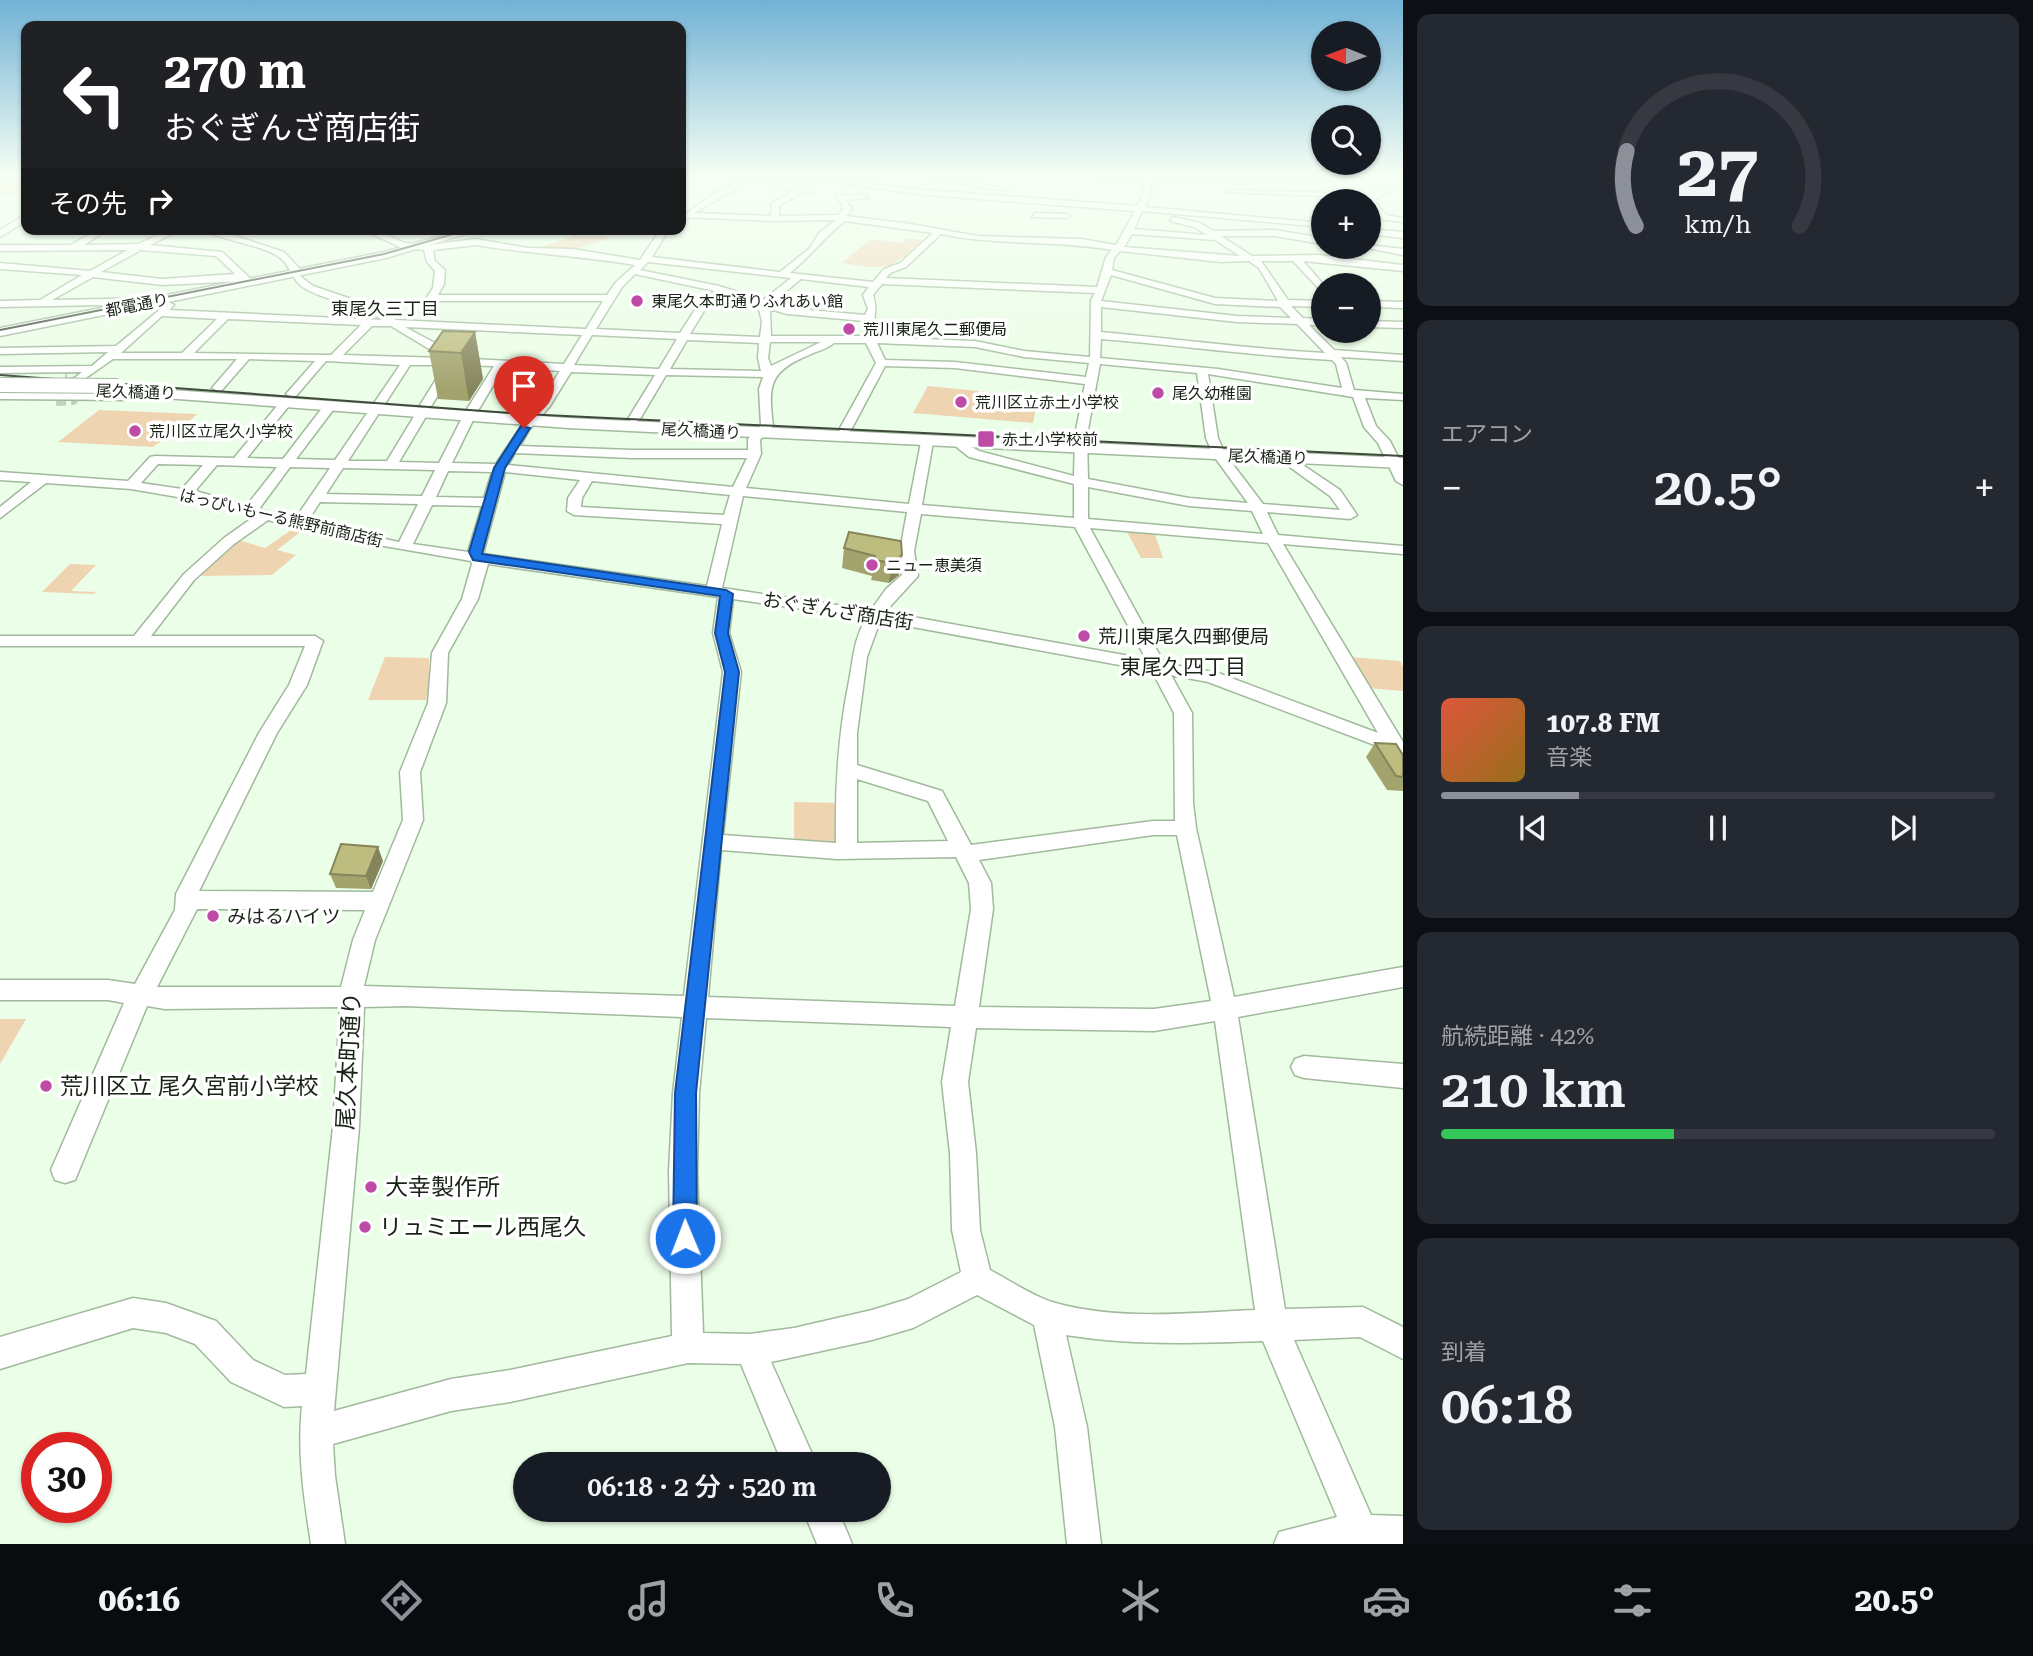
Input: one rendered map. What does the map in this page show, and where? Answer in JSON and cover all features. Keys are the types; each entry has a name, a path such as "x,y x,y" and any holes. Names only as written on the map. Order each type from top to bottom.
{"main road":[{"name":"都電通り","path":"0,326 244,277 294,271 392,248"},
{"name":"都電通り","path":"0,332 159,307 187,289 424,248"},
{"path":"0,387 77,381 178,383 207,390"},
{"path":"0,387 207,390"},
{"name":"尾久橋通り","path":"0,387 207,390 684,430 845,430 1081,445 1397,458"},
{"name":"尾久橋通り","path":"289,398 330,406 378,405"},
{"name":"尾久橋通り","path":"535,417 634,419 960,444 1081,445"},
{"name":"尾久橋通り","path":"1217,450 1286,457 1397,458"}],"street":[{"path":"36,267 57,248"},
{"path":"41,302 137,248"},
{"path":"151,248 219,254 244,277"},
{"path":"263,248 281,254 310,288 375,310 446,353 452,362"},
{"path":"406,324 427,315 427,302 438,292 440,270 431,262 424,248"},
{"path":"511,248 573,252 640,265 787,311 868,318"},
{"path":"478,557 475,552 500,468 568,368 618,285 640,265 652,248"},
{"path":"783,274 814,248"},
{"path":"881,363 866,328 873,309 868,295 887,271 903,265 921,248"},
{"path":"1116,248 1110,257 1105,280 1099,290 1095,360 1081,445 1081,524 1183,713 1183,803 1186,828 1225,1009 1272,1325 1368,1538"},
{"path":"1117,248 1253,260 1311,259"},
{"path":"1236,248 1265,270 1283,304 1335,355 1370,427 1397,458 1403,481"},
{"path":"1277,248 1295,260 1311,277"},
{"path":"1381,249 1403,251"},
{"path":"1389,250 1403,275"},
{"path":"1326,259 1398,268"},
{"path":"640,265 878,283 1099,290"},
{"path":"0,266 92,273 163,282 187,289"},
{"path":"1106,271 1215,300 1311,304"},
{"path":"764,305 800,276"},
{"path":"634,419 703,304 723,290"},
{"path":"431,298 610,299"},
{"path":"0,304 125,302 225,316 589,332 681,339 871,339 975,344 1024,354 1199,370 1403,397"},
{"path":"1098,304 1192,331 1246,352 1403,358"},
{"path":"1381,304 1403,304"},
{"path":"688,1348 683,1171 686,1093 711,842 732,672 721,633 720,593 730,520 737,492 755,454 762,430 762,397 768,374 763,358 766,340 764,305"},
{"path":"77,381 114,353 159,307"},
{"path":"184,357 225,316"},
{"path":"238,461 289,398 329,357 370,322"},
{"path":"1097,335 1311,322"},
{"path":"1381,324 1403,325"},
{"path":"1192,331 1212,438 1217,450 1259,508 1274,541 1401,752"},
{"path":"0,351 184,357 329,357 407,362 501,363 660,373 768,374 788,360 837,340"},
{"path":"0,367 16,351"},
{"path":"207,390 247,355"},
{"path":"299,524 407,362"},
{"path":"391,465 452,362"},
{"path":"404,547 471,412 501,363"},
{"path":"881,363 955,365 1091,381"},
{"path":"845,430 881,363"},
{"path":"0,367 91,369"},
{"path":"139,640 189,577 258,513 287,463 330,406"},
{"path":"677,453 684,430"},
{"path":"847,851 845,798 848,769 845,737 850,710 868,626 894,588 909,576 907,551 927,442"},
{"path":"960,444 974,454 1080,482 1189,502 1350,515 1335,493 1286,457"},
{"path":"511,450 755,454"},
{"path":"131,485 155,460 500,468 915,509 1403,550"},
{"path":"185,494 214,461"},
{"name":"はっぴいもーる熊野前商店街","path":"0,476 131,485 185,494 299,524 404,547 478,557"},
{"path":"588,477 575,498 574,511 730,520"},
{"path":"0,514 42,480"},
{"path":"317,498 491,502"},
{"name":"おぐぎんざ商店街","path":"478,557 875,615 1212,677 1401,752"},
{"name":"尾久本町通り","path":"328,1544 318,1476 316,1432 346,1127 351,996 364,940 413,820 410,772 437,703 440,653 470,599 481,564 478,557"},
{"path":"0,641 315,641 298,685 268,733 187,894 186,911 140,996 65,1170"},
{"path":"848,769 935,796 980,883 982,909 955,1082 963,1153 966,1230 977,1279 1047,1316 1104,1326 1156,1329 1363,1322 1403,1344"},
{"path":"711,842 792,850 965,851 1153,828 1186,828"},
{"path":"187,900 380,901"},
{"path":"0,990 108,990 140,996 193,999 351,996 964,1017 1154,1020 1326,993 1403,977"},
{"path":"1304,1067 1403,1076"},
{"path":"316,1432 451,1395 510,1386 688,1348 750,1349 794,1343 913,1313 977,1279"},
{"path":"0,1353 133,1313 166,1318 205,1332 242,1371 284,1391 319,1390"},
{"path":"1047,1316 1071,1427 1084,1544"},
{"path":"750,1349 794,1452"},
{"path":"825,1522 835,1544"},
{"path":"1291,1544 1403,1533"}],"shaded area":[{"path":"542,248 579,248 573,250"},
{"path":"860,248 914,248 887,266 869,267 842,263"},
{"path":"928,386 1017,395 1016,404 1036,407 1033,423 913,413"},
{"path":"99,410 197,414 170,440 163,440 153,447 58,442"},
{"path":"294,528 303,530 277,550 296,555 272,575 195,576 235,539 265,548"},
{"path":"1127,532 1155,534 1163,558 1141,558"},
{"path":"70,564 96,565 71,591 96,592 94,594 42,592"},
{"path":"385,657 429,658 429,690 426,700 368,700"},
{"path":"1349,657 1400,661 1403,667 1403,691 1367,688"},
{"path":"794,802 838,803 839,847 794,846"},
{"path":"0,1019 26,1019 0,1064"}],"building":[{"path":"443,331 475,332 461,353 429,351"},
{"path":"849,532 901,541 902,555 892,563 874,560 875,556 844,548"},
{"path":"1375,743 1396,744 1403,755 1403,777 1396,776"},
{"path":"341,844 378,847 366,876 330,874"}],"tunnel":[{"path":"56,401 73,400 69,374 65,374"}],"tram line":[{"path":"0,330 405,248"},
{"path":"0,375 524,414 1403,456"}],"place":[{"name":"東尾久本町通りふれあい館","path":"637,301"},
{"name":"荒川東尾久二郵便局","path":"849,329"},
{"name":"尾久幼稚園","path":"1158,393"},
{"name":"荒川区立赤土小学校","path":"961,402"},
{"name":"荒川区立尾久小学校","path":"135,431"},
{"name":"赤土小学校前","path":"986,439"},
{"name":"ニュー恵美須","path":"872,565"},
{"name":"荒川東尾久四郵便局","path":"1084,636"},
{"name":"みはるハイツ","path":"213,916"},
{"name":"荒川区立 尾久宮前小学校","path":"46,1086"},
{"name":"大幸製作所","path":"371,1187"},
{"name":"リュミエール西尾久","path":"365,1227"}],"district":[{"name":"東尾久三丁目","path":"385,308"},
{"name":"東尾久四丁目","path":"1183,667"}],"route":[{"path":"524,428 500,468 475,552 478,557 726,594 721,633 732,672 686,1093 683,1171 685,1238"}]}
